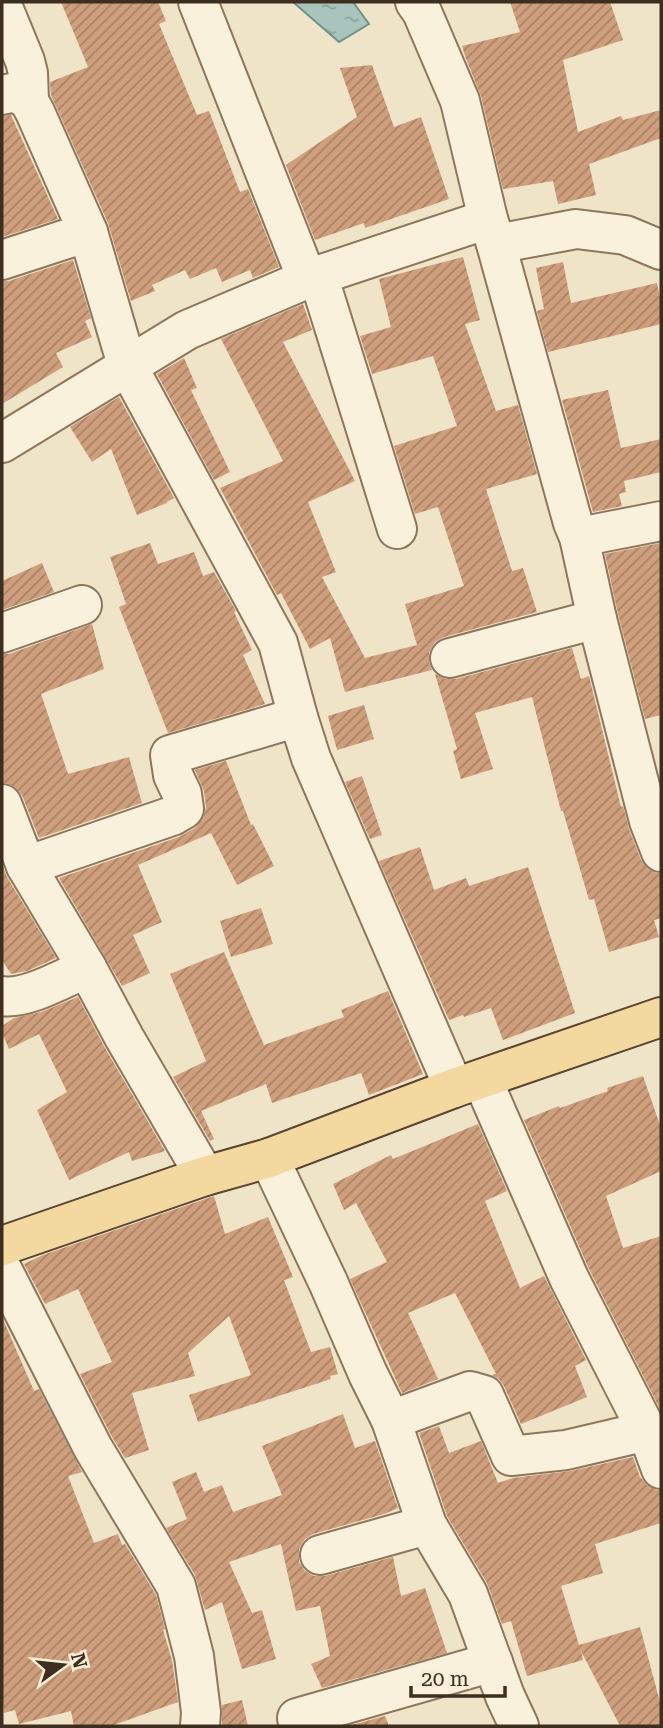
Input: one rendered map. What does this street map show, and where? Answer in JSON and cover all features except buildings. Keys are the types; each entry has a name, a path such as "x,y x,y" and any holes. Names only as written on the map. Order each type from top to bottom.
{"main road":[{"path":"2,1246 205,1175 270,1158 468,1084 661,1017"}],"street":[{"path":"198,2 312,277 397,529"},
{"path":"415,2 422,12 460,101 492,232 579,537 597,619 649,821 661,852"},
{"path":"2,5 28,73 15,98 35,112 88,232 127,365 278,643 311,758 468,1084 647,1431 661,1469"},
{"path":"2,443 187,330 312,277 492,232 576,229 625,235 661,250"},
{"path":"2,260 88,232"},
{"path":"579,537 661,521"},
{"path":"2,633 82,605"},
{"path":"450,658 597,619"},
{"path":"26,866 172,816 184,809 182,794 173,775 170,755 298,717"},
{"path":"2,804 26,866 205,1175"},
{"path":"2,996 23,995 87,968"},
{"path":"270,1158 391,1420 427,1525 468,1594 505,1696 519,1726"},
{"path":"2,1269 93,1448 176,1586 194,1656 201,1712 200,1726"},
{"path":"391,1420 470,1391 484,1395 511,1456 566,1450 647,1431"},
{"path":"320,1555 427,1525"},
{"path":"296,1718 493,1662"}],"water":[{"path":"293,2 353,2 369,24 339,42"}]}
